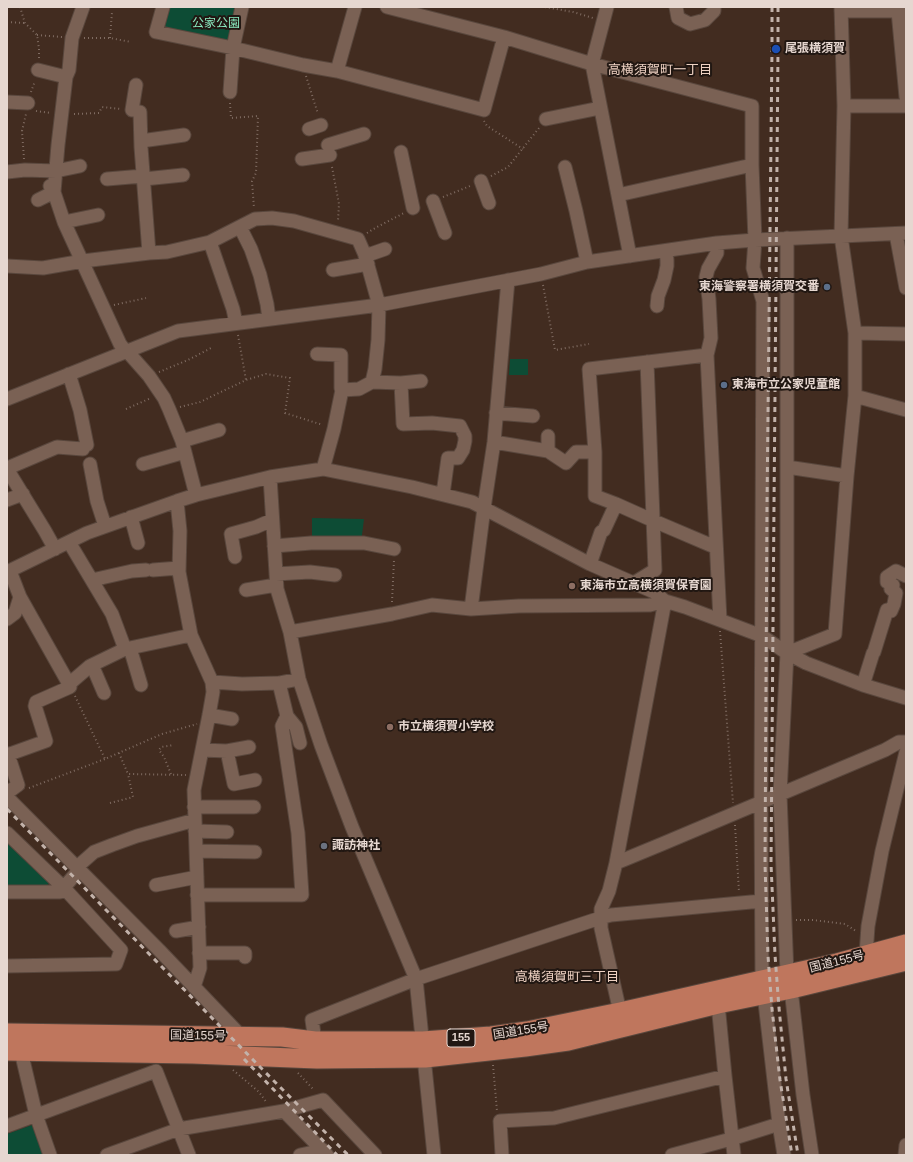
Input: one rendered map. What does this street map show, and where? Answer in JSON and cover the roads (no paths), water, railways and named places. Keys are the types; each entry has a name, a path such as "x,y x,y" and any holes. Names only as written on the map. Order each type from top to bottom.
{"highway":[{"name":"国道155号","path":"789,981 837,963 866,946 906,944"},
{"name":"国道155号","path":"7,1033 282,1037 424,1050 620,1012 906,961"},
{"name":"国道155号","path":"15,1051 193,1054 317,1059 424,1050 525,1047 568,1041 718,1004 763,987"}],"street":[{"path":"54,192 58,145 72,38 83,7"},
{"path":"163,7 156,32 233,48 303,66 337,71 484,110 504,37"},
{"path":"230,92 233,48 242,7"},
{"path":"337,71 355,7"},
{"path":"607,7 592,64 630,256"},
{"path":"676,7 678,18 690,24 705,20 714,11 714,7"},
{"path":"392,8 504,37 592,64 752,106 752,165 755,240 753,268 763,301 761,802 763,987 784,1155"},
{"path":"787,653 835,634 847,476 855,396 855,333 842,236 844,106 841,9 900,10 906,97"},
{"path":"38,70 66,77"},
{"path":"136,85 136,111 141,142 149,253"},
{"path":"7,102 31,107"},
{"path":"844,106 906,106"},
{"path":"546,119 600,108"},
{"path":"309,128 321,125"},
{"path":"302,159 329,150 364,134"},
{"path":"141,142 184,135"},
{"path":"401,152 413,208"},
{"path":"618,195 752,165"},
{"path":"7,172 25,170 56,171 80,166"},
{"path":"566,167 587,262"},
{"path":"41,171 54,192 64,222 120,344 149,376 169,409 183,446 196,495"},
{"path":"107,179 183,175"},
{"path":"481,181 489,203"},
{"path":"38,200 54,192"},
{"path":"433,201 445,233"},
{"path":"64,222 98,214"},
{"path":"7,266 43,268 82,260 167,252 210,242 255,219 272,218 294,221 358,239 366,260 379,305 378,340 372,382"},
{"path":"240,227 251,249 260,275 269,319"},
{"path":"7,399 126,350 178,331 379,305 541,274 587,262 717,243 787,238 901,234 906,288"},
{"path":"787,238 787,653 780,794 789,981 812,1155"},
{"path":"210,242 234,309 236,324"},
{"path":"717,243 717,253 708,269 706,277 711,338 707,355 715,547 720,620"},
{"path":"333,270 366,260 385,249"},
{"path":"657,306 658,296 667,266 666,251"},
{"path":"472,609 484,508 494,442 508,280"},
{"path":"855,333 906,334"},
{"path":"317,354 340,355 342,390 334,429 323,469"},
{"path":"707,355 589,369 595,452 595,496 715,547"},
{"path":"634,583 655,570 647,362"},
{"path":"54,549 23,494 7,470 16,464 58,447 85,447 80,410 69,374"},
{"path":"342,390 359,389 372,382 421,381"},
{"path":"401,382 403,424 460,426 465,436 463,450 458,458 448,458 443,494"},
{"path":"855,396 906,410"},
{"path":"496,413 533,416"},
{"path":"143,464 219,430"},
{"path":"548,436 548,451"},
{"path":"494,442 548,451 566,463 576,452 595,452"},
{"path":"90,464 97,502 105,526"},
{"path":"786,467 847,476"},
{"path":"191,635 127,648 92,665 69,684 20,597 8,571 87,533 177,501 270,477 323,469 412,486 472,502 590,564 654,592 665,601 762,636 787,653 806,663 906,698"},
{"path":"270,477 277,589 290,632 299,679 321,745 347,812 416,979 434,1155"},
{"path":"7,500 23,494"},
{"path":"177,501 180,531 179,572 191,635 212,682 213,692 194,790 200,968 194,987"},
{"path":"590,564 601,532 604,530 616,504"},
{"path":"131,517 138,543"},
{"path":"235,557 231,534 256,527 272,520"},
{"path":"69,542 112,614 141,685"},
{"path":"274,546 311,543 364,543 394,549"},
{"path":"92,580 132,571 179,568"},
{"path":"863,684 887,610 891,611 894,604 896,593 891,589 892,585 887,582 887,577 896,571 906,576"},
{"path":"246,590 276,580 310,572 335,575"},
{"path":"7,619 15,613 20,597"},
{"path":"290,632 392,614 432,605 472,609 519,606 650,605 665,601"},
{"path":"620,1012 600,928 600,918 601,910 609,891 616,863 665,601"},
{"path":"92,665 104,693"},
{"path":"212,682 242,684 279,683 299,679"},
{"path":"279,683 287,716 296,727 300,743"},
{"path":"7,793 18,785 7,754 46,741 35,706 36,702 70,687"},
{"path":"197,896 302,894 298,833 282,726 287,716"},
{"path":"209,718 232,718"},
{"path":"616,863 885,750 899,742 906,742"},
{"path":"202,750 227,751 249,747"},
{"path":"227,751 234,784 255,780"},
{"path":"866,946 868,926 882,851 906,752"},
{"path":"7,797 242,1036"},
{"path":"194,807 254,807"},
{"path":"7,892 60,892 94,852 112,844 137,836 195,826 227,832"},
{"path":"7,833 64,888 121,950 116,964 7,966"},
{"path":"196,851 255,852"},
{"path":"156,885 197,877"},
{"path":"315,1041 312,1020 416,979 600,918 611,915 762,901"},
{"path":"176,931 198,927"},
{"path":"199,953 245,953 245,957"},
{"path":"718,1004 734,1155"},
{"path":"15,1051 23,1060 36,1115 50,1155"},
{"path":"7,1126 156,1071 189,1155"},
{"path":"502,1155 500,1121 554,1118 725,1076"},
{"path":"106,1155 179,1129 284,1111 323,1100 374,1155"},
{"path":"284,1111 325,1153"},
{"path":"672,1155 780,1124"},
{"path":"905,1155 906,1144"},
{"path":"300,1155 325,1153"}],"railway":[{"path":"772,7 765,864 768,956 772,1009 780,1080 792,1155"},
{"path":"778,7 771,864 779,1008 786,1079 798,1155"},
{"path":"7,809 348,1155"},
{"path":"244,1059 337,1155"}],"place":[{"name":"尾張横須賀","path":"776,49"},
{"name":"東海警察署横須賀交番","path":"827,287"},
{"name":"東海市立公家児童館","path":"724,385"},
{"name":"東海市立高横須賀保育園","path":"572,586"},
{"name":"市立横須賀小学校","path":"390,727"},
{"name":"諏訪神社","path":"324,846"}],"district":[{"name":"高横須賀町一丁目","path":"660,70"},
{"name":"高横須賀町三丁目","path":"567,977"}],"park label":[{"name":"公家公園","path":"216,24"}]}
